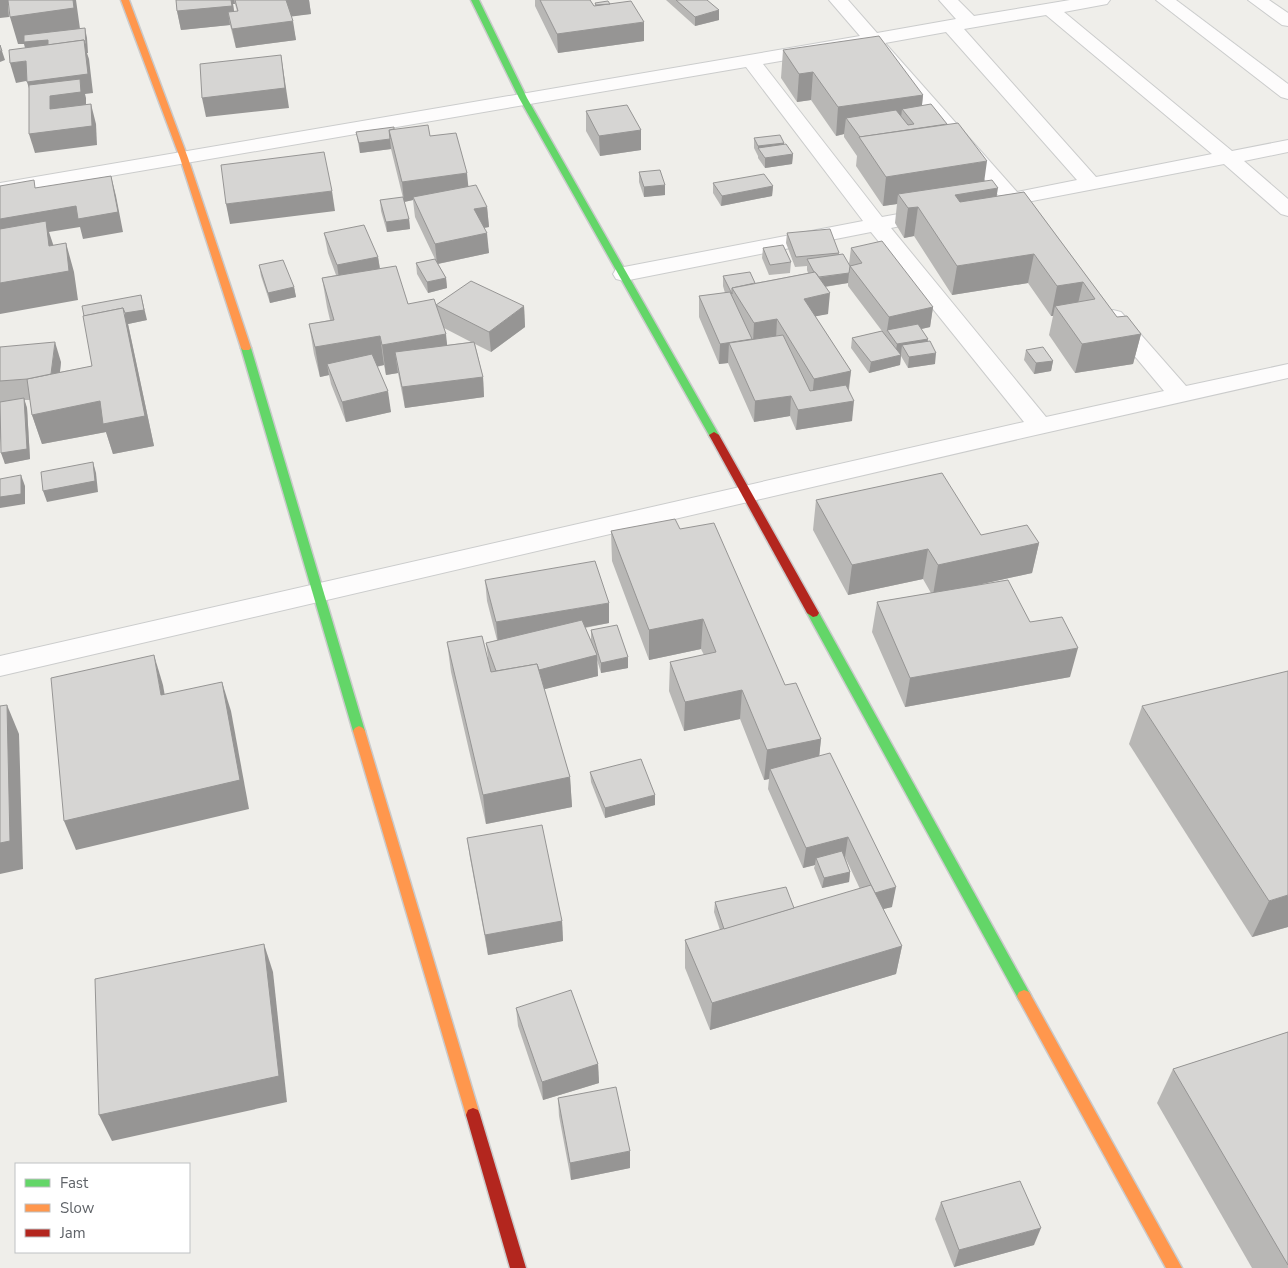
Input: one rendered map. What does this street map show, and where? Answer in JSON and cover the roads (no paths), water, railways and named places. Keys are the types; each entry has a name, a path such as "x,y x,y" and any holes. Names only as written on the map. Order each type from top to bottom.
{"main road":[{"path":"125,0 184,158 243,338 518,1268"},
{"path":"475,0 523,98 747,494 1174,1268"}],"street":[{"path":"838,0 1032,222"},
{"path":"948,0 960,24 1091,183"},
{"path":"0,190 523,98 1101,0"},
{"path":"1165,0 1288,93"},
{"path":"1257,0 1288,21"},
{"path":"1050,9 1229,158 1288,210"},
{"path":"751,60 875,223 1040,426"},
{"path":"624,274 875,223 1013,200 1091,183 1288,146"},
{"path":"1103,305 1181,395"},
{"path":"0,666 1040,426 1288,371"}]}
